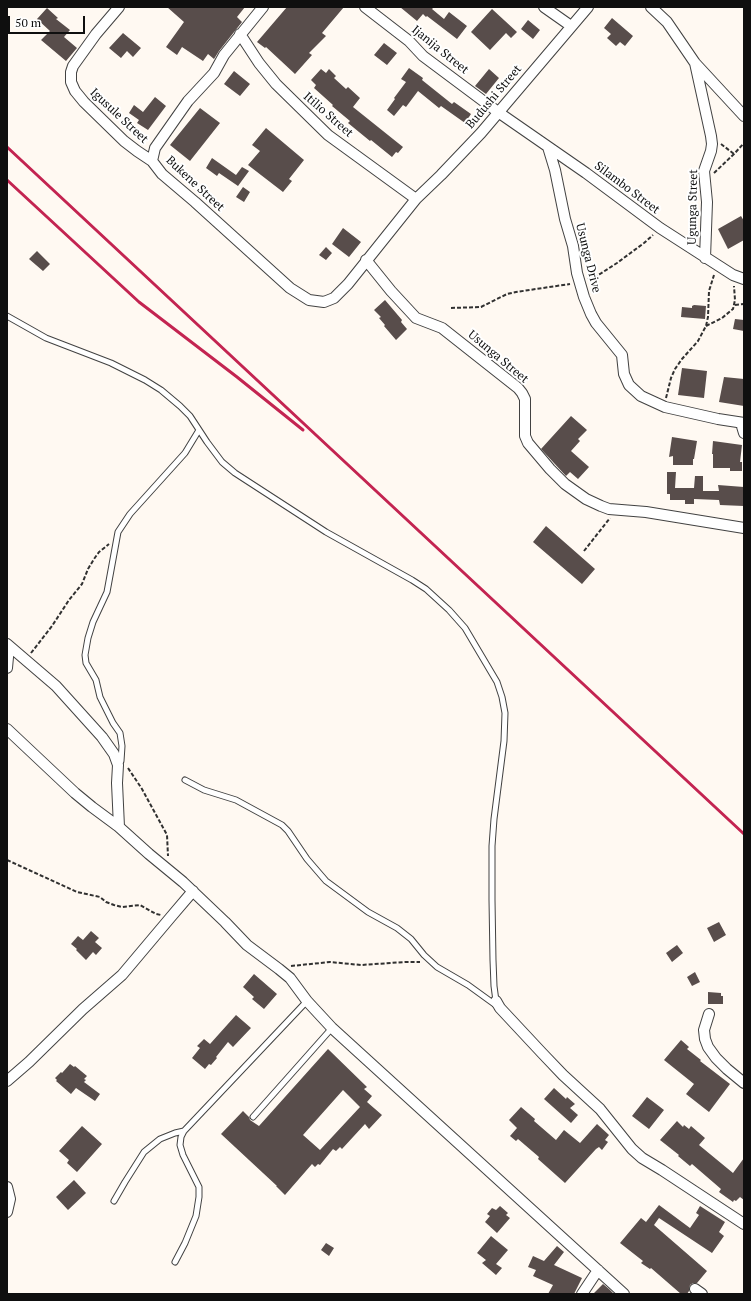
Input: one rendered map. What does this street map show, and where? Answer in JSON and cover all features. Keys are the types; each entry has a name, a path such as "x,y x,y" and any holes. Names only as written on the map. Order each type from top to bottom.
{"street":[{"name":"Igusule Street","path":"119,7 96,34 76,62 71,72 71,82 75,91 84,102 124,140 152,161"},
{"name":"Bukene Street","path":"263,7 224,55 214,73 188,101 156,148 152,161 162,174 290,288 309,300 324,302 334,298 348,284 366,260"},
{"name":"Ijanija Street","path":"365,7 409,41 423,56 498,112"},
{"path":"544,7 571,26"},
{"name":"Budushi Street","path":"366,260 416,199 481,134 588,7"},
{"path":"651,7 667,22 695,63 744,116"},
{"name":"Itilio Street","path":"240,34 259,63 276,84 328,135 416,199"},
{"name":"Ugunga Street","path":"695,63 712,144 704,171 707,202 705,258"},
{"name":"Silambo Street","path":"498,112 586,173 660,228 732,275 744,279"},
{"name":"Usunga Drive","path":"548,147 557,179 579,282 596,323 622,355 624,374 629,385 641,396 665,407 710,418 743,423"},
{"name":"Usunga Street","path":"366,260 391,291 416,318 442,328 522,393 525,404 525,436 533,450 566,484 586,499 600,506 618,510 646,512 744,528"},
{"path":"743,423 744,433"},
{"path":"8,645 56,686 102,737 114,754 118,764 117,783 119,827"},
{"path":"7,669 8,645"},
{"path":"7,669 24,659"},
{"path":"7,729 75,793 119,827 194,891 247,945 279,968 290,978 307,1001 332,1028 624,1294"},
{"path":"7,1081 29,1062 83,1009 122,975 194,891"},
{"path":"498,1005 563,1076 600,1109 642,1158 744,1224"},
{"path":"709,1014 704,1030 705,1039 708,1046 716,1058 744,1083"},
{"path":"7,1187 10,1199 7,1212"},
{"path":"582,1294 598,1270"}],"lane":[{"path":"7,316 46,338 111,363 161,390 190,416 222,462 235,473 326,532 426,589 449,610 465,628 496,682 502,697 505,713 504,741 492,846 493,960 494,986 498,1005"},
{"path":"121,761 122,746 120,733 113,723 100,697 96,680 86,663 85,655 90,629 108,592 118,532 130,514 186,453 199,430"},
{"path":"184,780 204,790 236,800 282,825 326,881 368,912 404,933 434,964 442,970 498,1005"},
{"path":"175,1262 185,1244 196,1216 200,1197 199,1187 183,1155 180,1145 181,1137 184,1131 307,1001"},
{"path":"253,1117 332,1028"},
{"path":"114,1201 144,1152 160,1139 184,1131"}],"path":[{"path":"705,180 727,162 744,143"},
{"path":"451,308 481,306 507,294 579,282 595,276 644,243 660,228"},
{"path":"665,407 667,390 675,369 698,341 706,326 708,317 709,291 719,267"},
{"path":"706,326 729,313 733,309 735,305 732,275"},
{"path":"735,305 744,304"},
{"path":"584,551 618,510"},
{"path":"24,659 32,653 82,584 88,569 99,552 116,538"},
{"path":"121,761 125,763 142,789 164,829 168,840 169,858"},
{"path":"7,860 77,892 100,897 114,906 122,907 140,905 156,914 170,918"},
{"path":"279,968 330,962 361,965 405,962 434,964"}],"building":[{"path":"167,7 245,7 237,17 242,22 214,59 208,54 203,61 182,47 177,55 166,47 184,22"},
{"path":"287,7 344,7 322,33 326,36 309,53 312,55 295,74 266,47 265,48 257,42"},
{"path":"400,7 434,7 432,9 444,19 449,12 467,26 457,39 427,16 426,17 423,14 417,21"},
{"path":"47,8 58,18 56,19 70,30 64,37 77,48 66,61 41,40 50,31 37,19"},
{"path":"492,9 517,32 511,38 506,33 490,50 471,32"},
{"path":"612,18 633,36 625,46 620,42 616,46 607,38 611,34 604,28"},
{"path":"528,20 540,30 533,39 521,29"},
{"path":"123,33 141,48 133,57 127,51 121,58 109,48"},
{"path":"384,43 397,53 387,65 374,55"},
{"path":"409,68 423,78 422,80 452,104 454,102 471,114 465,123 441,106 439,108 418,91 406,107 403,105 394,116 387,110 406,82 401,79"},
{"path":"321,69 326,73 329,69 336,76 334,78 346,89 348,87 360,98 353,107 403,147 398,153 396,152 392,157 371,140 370,141 348,123 350,121 314,88 316,85 311,80"},
{"path":"489,69 499,78 486,94 475,86"},
{"path":"234,71 250,84 240,96 224,84"},
{"path":"155,97 166,106 148,130 137,123 139,120 129,113 134,105 143,112"},
{"path":"200,108 220,123 190,161 170,145"},
{"path":"266,128 304,160 289,179 292,181 283,192 248,165 260,151 252,145"},
{"path":"212,158 236,175 242,167 249,171 238,186 219,173 217,176 206,168"},
{"path":"243,187 250,192 244,202 236,197"},
{"path":"741,216 744,221 744,240 728,249 718,229"},
{"path":"343,228 361,242 349,257 332,244"},
{"path":"326,247 332,253 326,260 319,255"},
{"path":"37,251 50,264 43,271 29,259"},
{"path":"385,300 402,320 401,322 407,329 396,340 384,326 385,325 379,318 381,317 374,310"},
{"path":"694,305 706,306 705,319 681,317 682,307 692,308"},
{"path":"735,319 744,320 744,331 733,329"},
{"path":"682,368 707,371 704,398 678,395"},
{"path":"724,377 744,379 744,406 719,402"},
{"path":"571,416 587,430 578,439 580,441 571,451 589,467 578,479 570,472 566,476 541,449"},
{"path":"672,437 697,441 693,465 673,465 673,456 669,457"},
{"path":"713,441 742,445 740,462 742,462 742,471 730,471 730,468 713,468"},
{"path":"667,472 676,472 675,488 694,488 695,476 703,476 703,491 719,491 718,485 744,487 744,506 720,505 719,500 694,499 694,504 685,504 685,500 670,500 670,494 667,494"},
{"path":"546,526 595,569 582,584 533,542"},
{"path":"719,922 726,935 714,942 707,928"},
{"path":"91,931 99,938 95,942 102,948 96,955 93,952 86,960 71,944 78,936 83,940"},
{"path":"677,945 683,953 672,962 666,953"},
{"path":"695,972 700,982 692,986 687,977"},
{"path":"254,974 277,994 264,1009 252,999 254,997 243,987"},
{"path":"708,992 721,993 721,996 723,996 723,1004 708,1004"},
{"path":"236,1015 251,1028 233,1047 228,1042 216,1057 217,1058 205,1069 192,1058 200,1048 197,1046 204,1039 210,1044"},
{"path":"681,1040 689,1047 687,1049 701,1060 700,1061 730,1084 709,1112 686,1094 694,1084 664,1060"},
{"path":"328,1049 367,1087 364,1089 372,1096 367,1102 382,1115 369,1129 365,1124 342,1149 340,1147 336,1151 333,1149 320,1165 318,1164 315,1167 312,1164 285,1195 221,1134 243,1111 250,1120 259,1126","holes":["343,1090 360,1107 320,1150 303,1135"]},
{"path":"70,1064 74,1067 75,1066 87,1076 84,1079 86,1080 84,1082 100,1094 95,1101 76,1088 71,1094 56,1081 57,1080 55,1078"},
{"path":"554,1088 566,1099 567,1097 575,1104 570,1108 578,1115 571,1123 544,1099"},
{"path":"647,1097 664,1110 649,1129 632,1116"},
{"path":"521,1107 535,1119 534,1121 556,1140 564,1130 580,1143 597,1124 609,1135 605,1140 608,1142 602,1150 599,1147 596,1149 565,1183 538,1159 539,1157 518,1139 516,1141 510,1136 517,1128 509,1120"},
{"path":"677,1121 683,1127 684,1125 689,1129 691,1126 705,1138 699,1145 733,1173 744,1158 744,1200 740,1197 733,1202 719,1192 721,1189 692,1164 690,1166 660,1140"},
{"path":"82,1126 102,1144 77,1172 67,1163 69,1160 59,1151"},
{"path":"74,1180 86,1193 68,1210 56,1197"},
{"path":"659,1205 690,1228 699,1215 696,1213 700,1206 725,1222 719,1232 724,1236 712,1253 659,1218 654,1225 707,1271 697,1283 690,1285 687,1294 681,1294 651,1268 650,1269 641,1263 643,1261 620,1243 641,1218 646,1222"},
{"path":"500,1206 508,1213 506,1215 510,1218 497,1233 485,1222 490,1216 487,1214 492,1208 496,1210"},
{"path":"491,1236 508,1250 496,1264 502,1268 496,1275 482,1263 486,1260 477,1253"},
{"path":"326,1243 334,1248 329,1256 321,1250"},
{"path":"557,1246 564,1252 554,1265 582,1278 574,1294 548,1294 553,1285 533,1276 536,1270 528,1267 533,1256 544,1261"},
{"path":"603,1284 609,1289 614,1294 593,1294"}],"railway":[{"path":"7,147 744,834"},
{"path":"7,180 139,302 303,430"}]}
